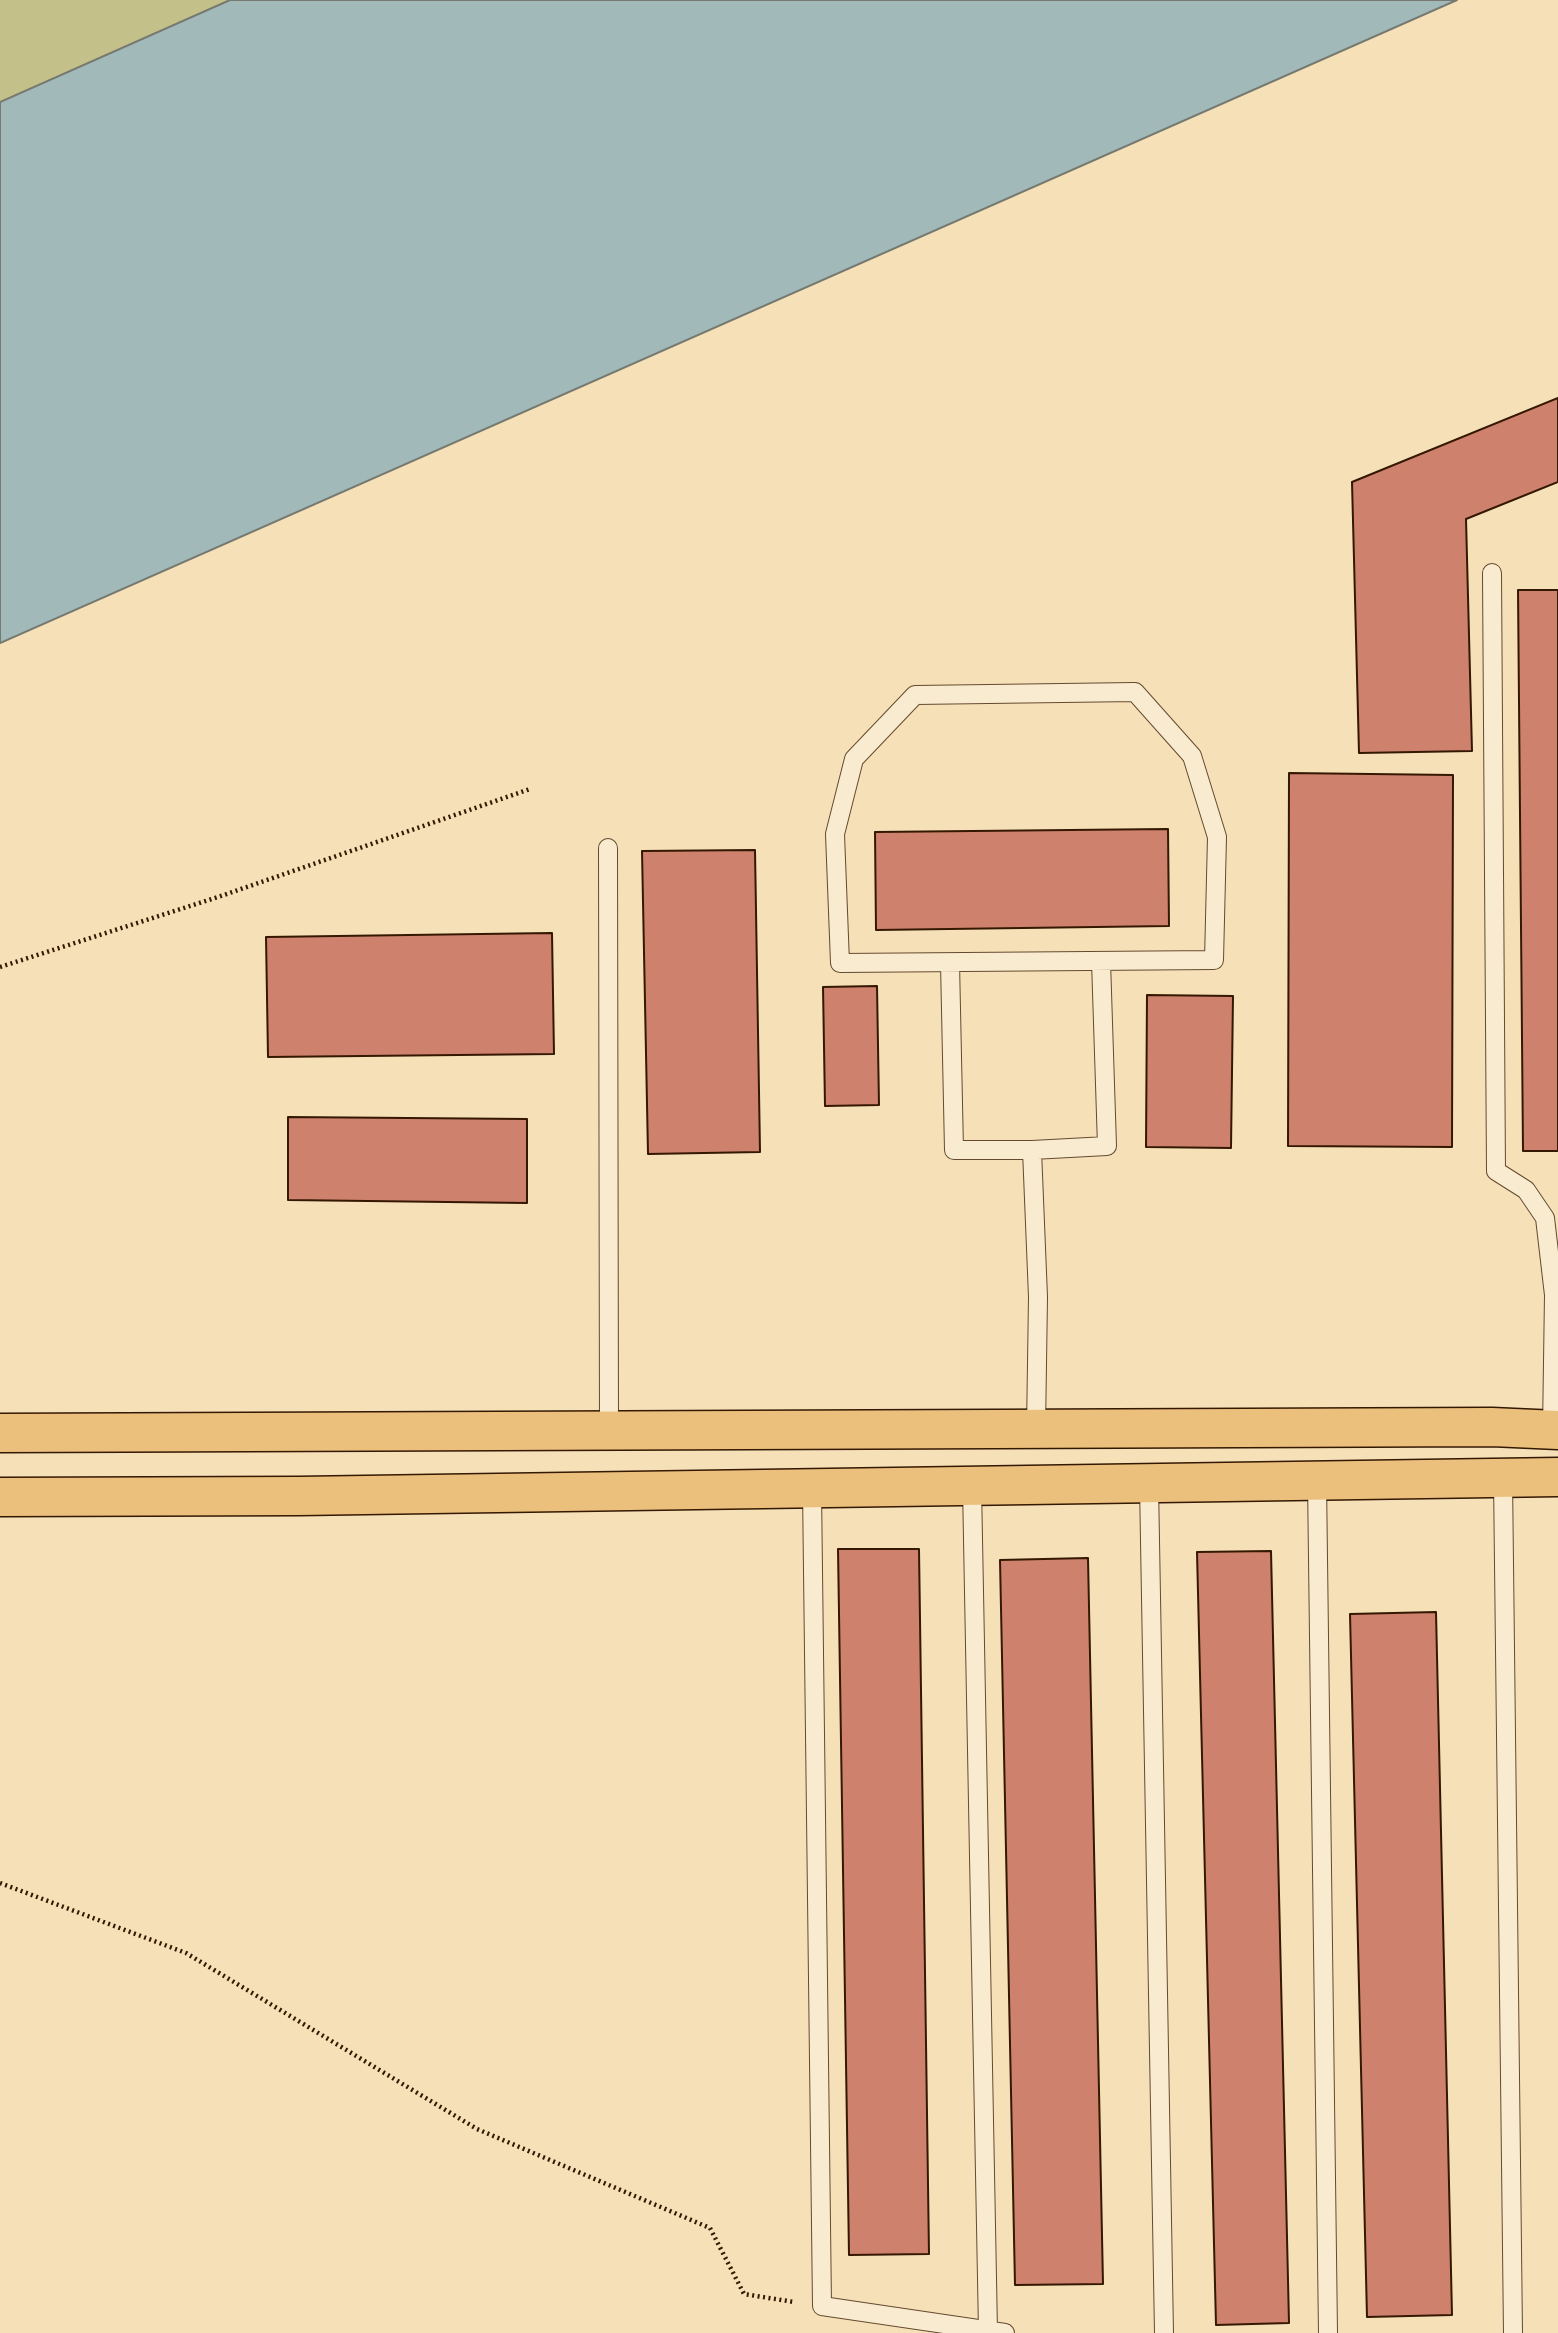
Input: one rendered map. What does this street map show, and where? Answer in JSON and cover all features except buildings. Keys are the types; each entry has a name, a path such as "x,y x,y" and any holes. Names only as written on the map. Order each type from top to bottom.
{"main road":[{"path":"0,1433 1492,1427 1555,1430"},
{"path":"0,1497 299,1496 1558,1478"}],"lane":[{"path":"1492,573 1496,1171 1526,1190 1545,1218 1554,1295 1555,1430"},
{"path":"1135,692 1192,755 1217,837 1214,960 950,963 840,963 835,834 854,759 915,695 1135,692"},
{"path":"608,848 609,1431"},
{"path":"950,963 954,1150 1032,1150 1107,1146 1101,961"},
{"path":"1032,1150 1038,1297 1036,1430"},
{"path":"1503,1478 1513,2333"},
{"path":"1317,1481 1328,2333"},
{"path":"1149,1484 1164,2333"},
{"path":"812,1489 822,2306 997,2332 972,1486"}],"path":[{"path":"0,967 231,892 530,789"},
{"path":"0,1883 186,1953 477,2129 710,2228 744,2294 822,2306"}],"shaded area":[{"path":"0,0 230,0 0,102"}],"water":[{"path":"230,0 1457,0 0,643 0,102"}]}
